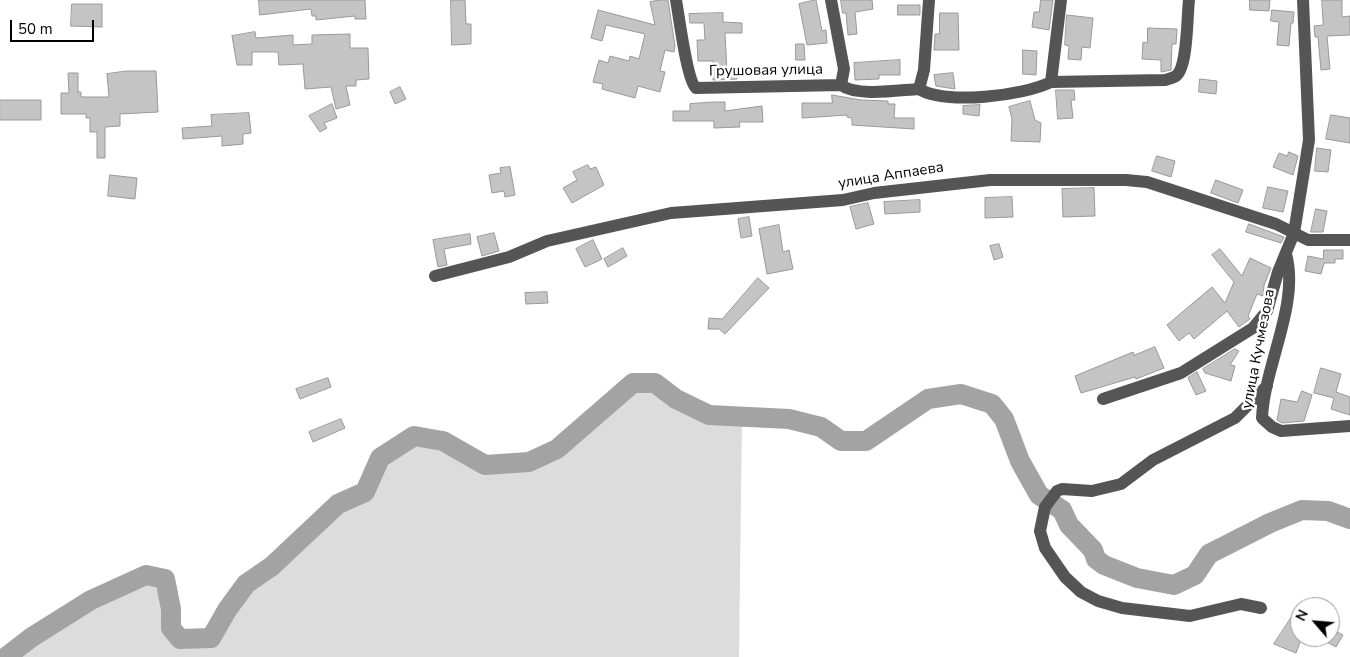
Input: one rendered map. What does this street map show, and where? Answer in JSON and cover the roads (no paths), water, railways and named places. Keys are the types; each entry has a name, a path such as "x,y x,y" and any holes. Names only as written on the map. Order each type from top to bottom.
{"street":[{"name":"Грушовая улица","path":"676,0 688,71 693,86 696,88 841,85 844,69 831,0"},
{"path":"919,89 924,70 929,0"},
{"path":"1051,82 1061,0"},
{"path":"841,85 846,89 858,92 919,89 934,96 1006,95 1036,89 1051,82 1164,80 1175,77 1179,72 1184,53 1189,0"},
{"path":"1103,399 1180,373 1253,328 1268,311 1294,233 1310,127 1304,0"},
{"name":"улица Аппаева","path":"435,276 490,262 547,241 672,213 843,200 874,193 990,180 1126,180 1147,182 1226,206 1276,224 1308,240 1350,240"},
{"name":"улица Кучмезова","path":"1286,254 1289,266 1286,312 1276,344 1262,418 1272,427 1292,432 1350,426"},
{"path":"1261,608 1241,604 1190,616 1122,608 1098,601 1081,592 1065,577 1045,548 1040,531 1045,507 1057,491 1062,489 1092,491 1120,484 1153,460 1235,418 1267,386"}],"waterway":[{"path":"6,657 32,637 91,600 146,575 165,579 171,609 171,628 180,639 211,638 227,610 246,584 272,566 338,504 365,492 380,458 414,436 443,441 485,465 529,462 557,449 633,383 655,383 676,399 709,415 789,419 821,427 841,441 866,441 928,399 961,394 992,404 1004,419 1020,461 1039,495 1062,510 1069,525 1093,550 1096,559 1104,565 1137,578 1174,585 1195,575 1209,554 1270,523 1302,510 1328,511 1350,519"}]}
